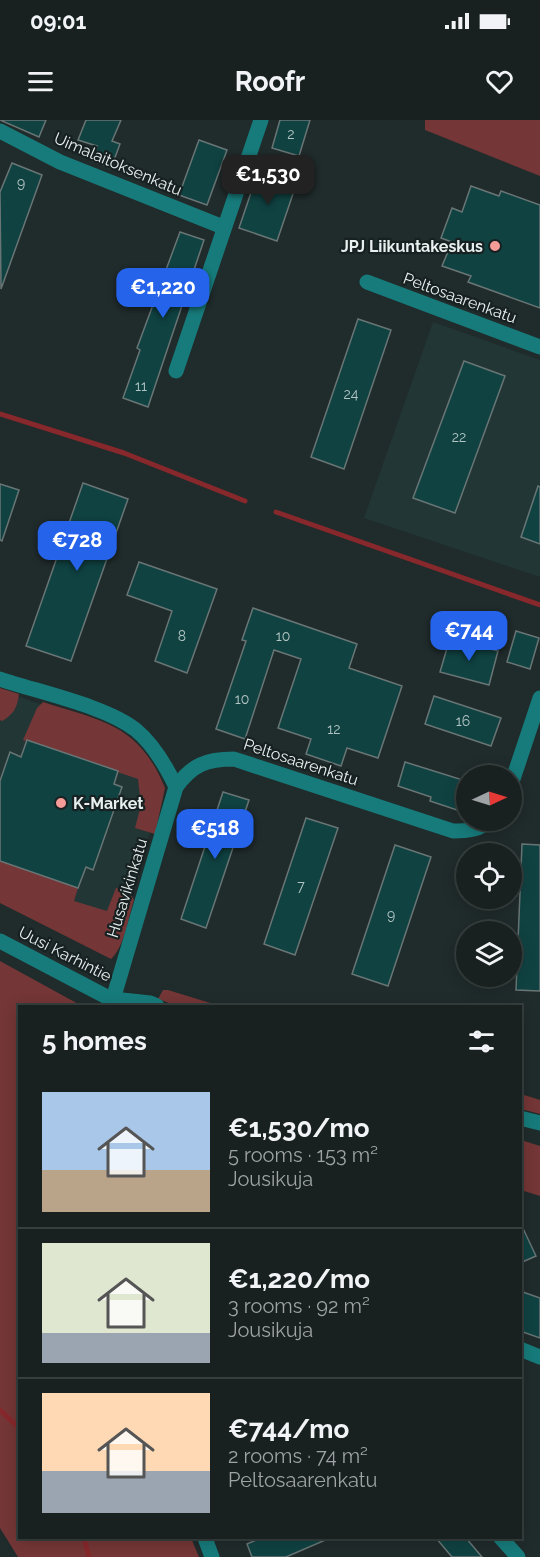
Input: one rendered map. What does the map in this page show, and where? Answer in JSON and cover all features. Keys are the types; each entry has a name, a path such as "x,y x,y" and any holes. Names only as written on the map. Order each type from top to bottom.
{"street":[{"path":"176,371 261,120"},
{"path":"0,149 2,132"},
{"name":"Uimalaitoksenkatu","path":"2,132 60,162 223,227"},
{"name":"Peltosaarenkatu","path":"367,282 540,346"},
{"path":"0,679 109,715 135,729 167,768 176,787"},
{"path":"518,765 540,698"},
{"name":"Peltosaarenkatu","path":"176,787 196,765 215,759 234,759 456,831"},
{"name":"Husavikinkatu","path":"116,1004 176,787"},
{"name":"Uusi Karhintie","path":"0,941 116,1004 150,1003 155,1005"},
{"path":"522,1118 540,1123"},
{"path":"522,1350 540,1357"},
{"path":"205,1539 212,1557"},
{"path":"502,1539 518,1557"}],"shaded area":[{"path":"425,120 540,120 540,176 425,130"},
{"path":"433,322 540,360 540,577 364,518"},
{"path":"0,688 19,694 14,710 2,721 0,720"},
{"path":"0,690 117,731 164,785 113,955 0,890"},
{"path":"43,702 83,714 116,728 143,750 155,767 165,788 155,834 135,828 141,805 138,779 23,740 37,708"},
{"path":"0,861 78,888 74,901 107,911 116,888 129,891 134,900 120,947 111,959 0,903"},
{"path":"0,961 80,1005 18,1005 18,1539 191,1539 199,1557 18,1557 0,1528"},
{"path":"163,990 168,990 217,1005 174,1005 158,999"},
{"path":"522,1094 540,1100 540,1114 522,1109"},
{"path":"522,1140 540,1146 540,1196 522,1190"}],"building":[{"path":"0,120 46,120 39,137"},
{"path":"86,120 121,120 112,141 120,144 111,168 91,160 97,146 78,140"},
{"path":"280,120 310,120 299,156 272,148"},
{"path":"199,140 227,150 207,205 179,195"},
{"path":"12,163 42,175 1,289 0,192"},
{"path":"258,172 296,185 277,241 239,228"},
{"name":"JPJ Liikuntakeskus","path":"471,186 499,196 501,191 540,205 540,308 468,282 471,276 442,266 452,242 441,238 452,208 462,212"},
{"path":"180,232 204,240 148,407 123,398 140,350 137,348"},
{"path":"358,319 391,330 344,469 311,457"},
{"path":"464,361 505,376 455,513 413,498"},
{"path":"83,483 128,499 71,661 26,646"},
{"path":"0,484 19,490 2,541 0,540"},
{"path":"538,486 540,487 540,544 521,537"},
{"path":"139,562 217,589 187,673 155,661 172,611 127,595"},
{"path":"253,608 357,644 349,668 402,686 378,758 347,748 341,766 306,754 311,739 278,728 301,659 274,650 245,739 216,729 246,641 242,640"},
{"path":"516,631 539,638 530,669 507,662"},
{"path":"450,638 498,651 489,685 440,672"},
{"path":"434,696 501,718 491,746 425,724"},
{"name":"K-Market","path":"27,740 118,771 114,784 122,787 93,870 86,867 78,888 0,861 0,781 10,752 21,757"},
{"path":"405,762 456,778 456,810 430,801 431,797 398,786"},
{"path":"223,792 249,800 206,928 181,919"},
{"path":"306,818 338,828 295,955 264,944"},
{"path":"522,844 540,845 540,991 516,990 516,987 522,987 522,921 519,921 519,909 522,909"},
{"path":"395,845 431,857 388,986 352,974"},
{"path":"522,1226 536,1256 522,1262"},
{"path":"522,1292 540,1298 540,1338 522,1332"},
{"path":"259,1539 328,1539 286,1557 252,1557 247,1544"},
{"path":"437,1539 467,1539 482,1557 452,1557"}],"waterway":[{"path":"0,414 124,453 245,501"},
{"path":"276,512 540,605"},
{"path":"0,1410 18,1427"},
{"path":"84,1539 89,1557"}],"place":[{"name":"JPJ Liikuntakeskus","path":"495,246"},
{"name":"K-Market","path":"61,803"}]}
